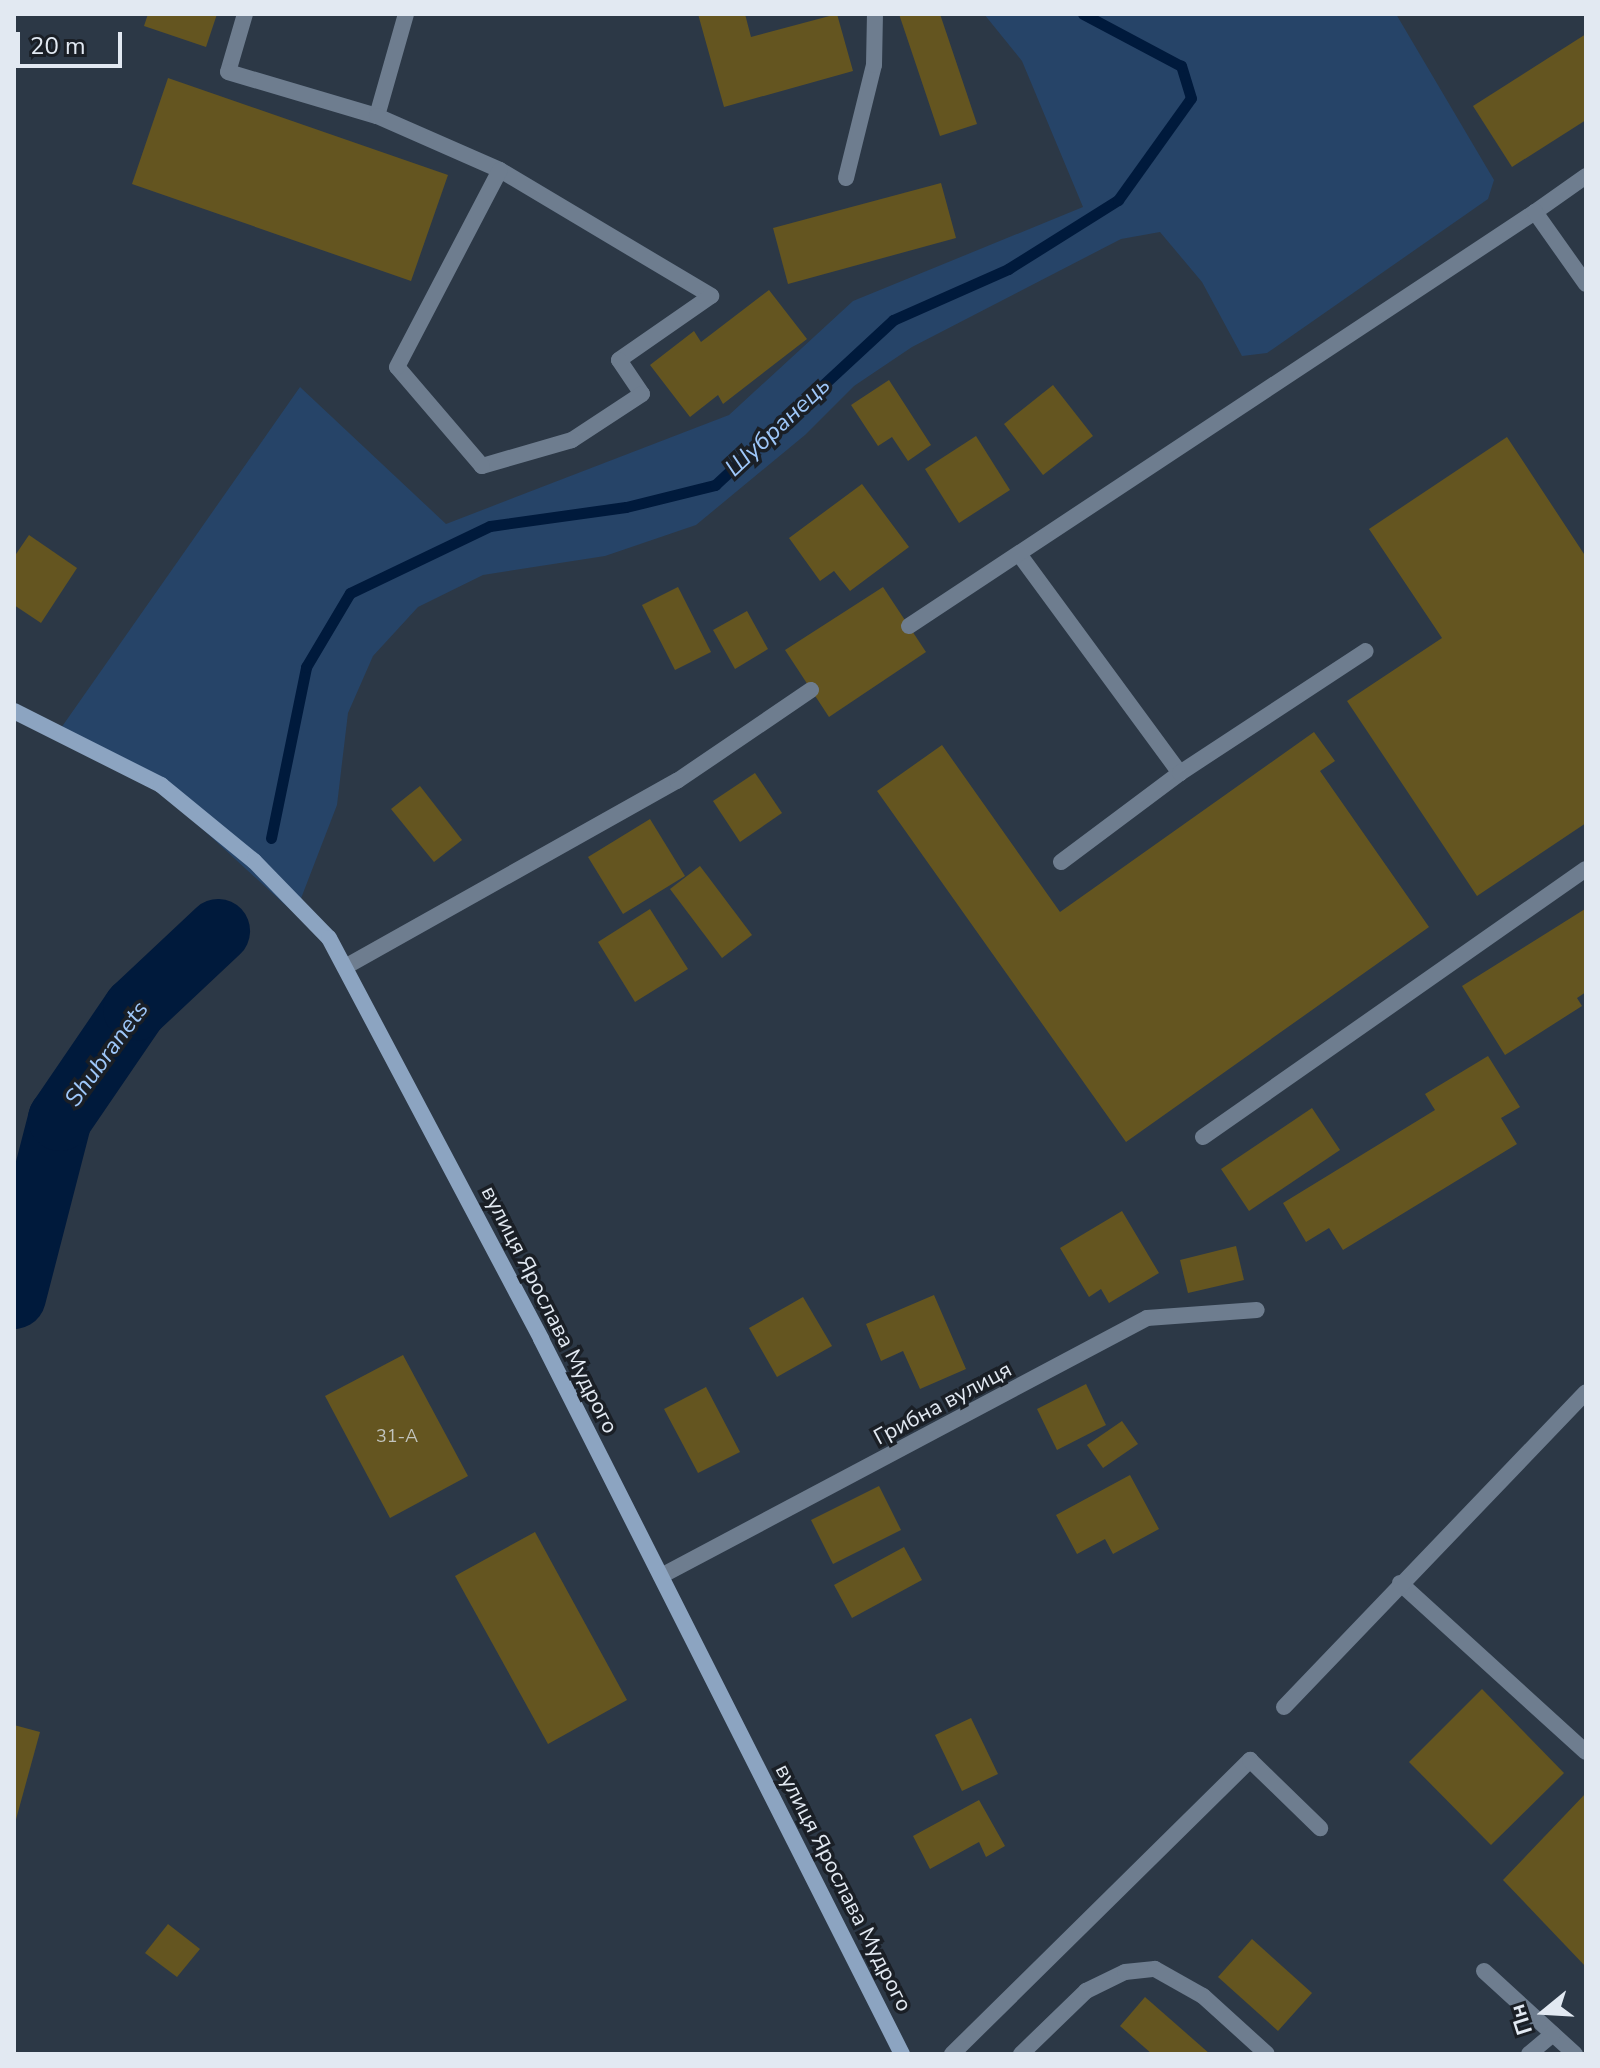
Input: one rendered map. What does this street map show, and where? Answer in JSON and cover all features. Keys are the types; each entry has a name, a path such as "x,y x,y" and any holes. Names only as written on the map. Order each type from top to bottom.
{"main road":[{"name":"вулиця Ярослава Мудрого","path":"14,711 161,785 254,861 329,938 661,1576 902,2054"}],"street":[{"path":"245,14 228,72 377,116 500,170 711,296 619,360 642,394 572,440 482,466 397,367 500,170"},
{"path":"377,116 406,14"},
{"path":"846,178 874,65 875,14"},
{"path":"909,626 1586,176"},
{"path":"1535,212 1586,284"},
{"path":"1019,554 1180,773"},
{"path":"1061,862 1180,773 1366,651"},
{"path":"345,967 677,781 811,690"},
{"path":"1203,1137 1586,869"},
{"name":"Грибна вулиця","path":"661,1576 1147,1318 1257,1310"},
{"path":"1284,1707 1586,1392"},
{"path":"1400,1583 1586,1752"},
{"path":"952,2054 1250,1760 1320,1828"},
{"path":"1021,2054 1086,1991 1125,1972 1155,1969 1203,1996 1267,2054"},
{"path":"1484,1971 1575,2054"},
{"path":"1529,2054 1553,2034"}],"shaded area":[{"path":"984,14 1396,14 1494,180 1488,199 1267,353 1242,356 1202,282 1160,232 1121,239 912,347 854,386 805,435 696,525 605,556 483,575 418,607 373,656 348,713 337,805 295,914 158,788 54,738 300,387 446,524 729,415 853,301 1083,207 1022,61"}],"building":[{"path":"148,14 217,14 206,47 144,26"},
{"path":"698,14 745,14 751,37 837,14 853,71 724,107"},
{"path":"899,14 940,14 977,124 940,136"},
{"path":"1586,34 1586,120 1512,167 1473,106"},
{"path":"168,78 448,175 411,281 132,184"},
{"path":"941,183 956,238 788,284 773,228"},
{"path":"769,290 807,339 723,404 718,395 690,417 650,365 694,331 701,342"},
{"path":"889,380 931,445 908,461 892,437 878,446 851,405"},
{"path":"1053,385 1093,436 1043,475 1004,424"},
{"path":"976,436 1010,490 959,523 925,469"},
{"path":"1507,437 1586,557 1586,823 1477,896 1347,701 1442,638 1369,529"},
{"path":"862,484 909,547 850,591 834,571 820,581 789,538"},
{"path":"29,535 77,568 41,623 14,605 14,557"},
{"path":"678,587 711,652 675,670 642,605"},
{"path":"883,587 926,652 829,717 785,650"},
{"path":"747,611 768,649 735,669 713,630"},
{"path":"1314,732 1335,761 1320,771 1429,927 1126,1142 877,791 942,745 1060,912"},
{"path":"755,773 782,813 740,842 713,801"},
{"path":"420,786 462,840 434,862 391,809"},
{"path":"650,819 685,876 623,914 588,857"},
{"path":"700,866 752,935 722,958 670,889"},
{"path":"650,909 688,969 635,1002 598,942"},
{"path":"1585,909 1586,992 1577,998 1582,1006 1505,1055 1462,986"},
{"path":"1488,1056 1520,1107 1501,1118 1517,1144 1343,1250 1329,1228 1306,1242 1283,1203 1435,1110 1425,1094"},
{"path":"1312,1108 1340,1150 1249,1211 1221,1169"},
{"path":"1122,1211 1159,1273 1109,1303 1101,1289 1089,1297 1060,1248"},
{"path":"1236,1246 1244,1280 1188,1293 1180,1260"},
{"path":"934,1295 966,1369 920,1389 903,1351 881,1361 866,1324"},
{"path":"803,1297 832,1346 777,1377 749,1328"},
{"path":"403,1355 468,1476 390,1518 325,1396"},
{"path":"1086,1384 1106,1425 1057,1450 1037,1409"},
{"path":"706,1387 740,1452 698,1473 664,1409"},
{"path":"1122,1421 1138,1444 1103,1468 1087,1445"},
{"path":"1130,1475 1159,1529 1113,1554 1105,1539 1077,1554 1056,1515"},
{"path":"879,1486 901,1530 833,1564 811,1520"},
{"path":"535,1532 627,1700 548,1744 455,1576"},
{"path":"904,1547 922,1580 852,1618 834,1585"},
{"path":"1482,1689 1564,1773 1491,1845 1409,1762"},
{"path":"971,1718 998,1774 962,1791 935,1735"},
{"path":"14,1725 40,1732 15,1823 14,1823"},
{"path":"1586,1793 1586,1967 1503,1880"},
{"path":"979,1800 1005,1846 986,1857 979,1842 930,1869 913,1836"},
{"path":"168,1924 200,1949 177,1977 145,1953"},
{"path":"1252,1939 1312,1993 1278,2031 1218,1977"},
{"path":"1145,1997 1210,2054 1152,2054 1120,2026"}],"waterway":[{"name":"Шубранець","path":"271,838 306,667 350,593 490,526 626,507 715,485 893,320 1008,269 1118,200 1191,98 1181,66 1083,14"},
{"name":"Shubranets","path":"14,1297 60,1119 135,1009 218,931"}]}
